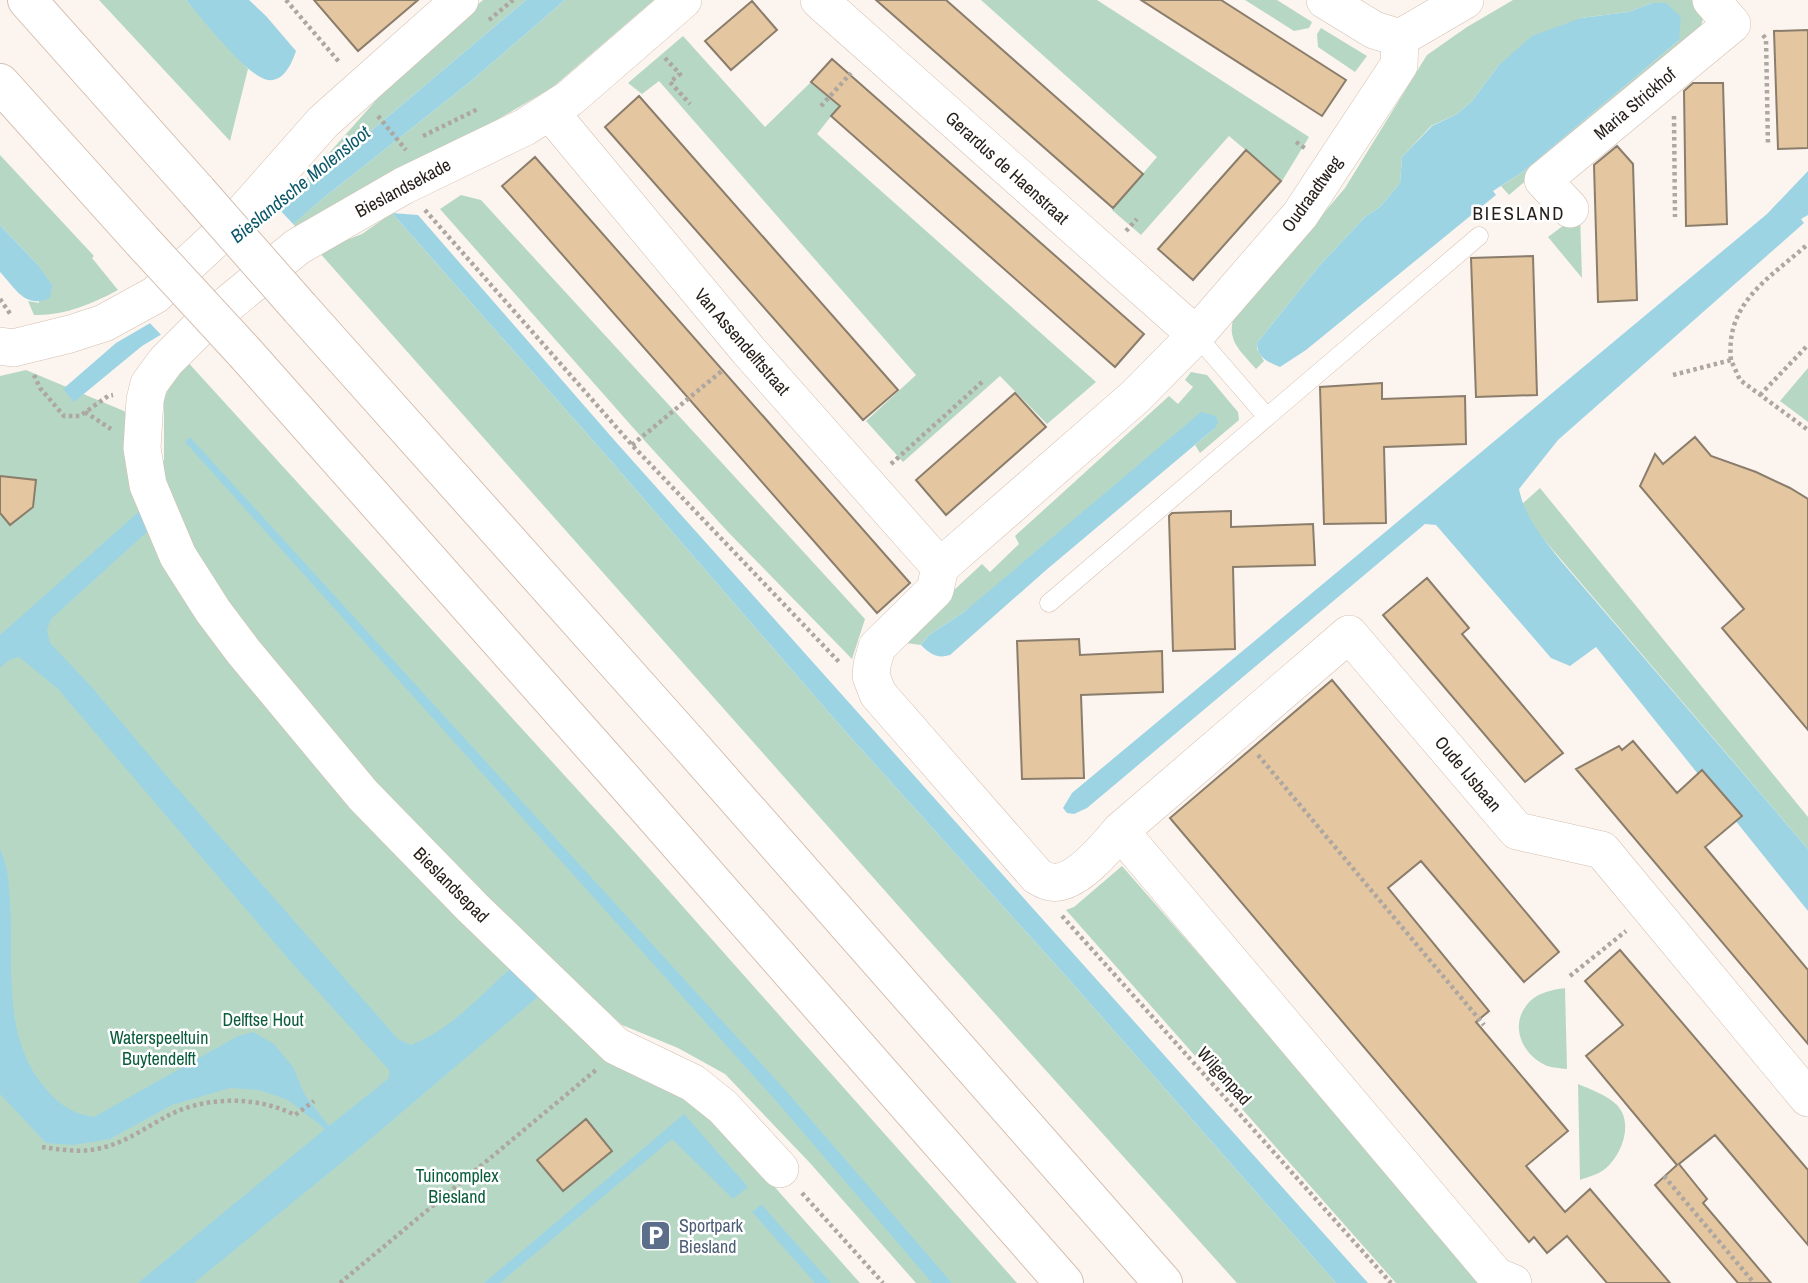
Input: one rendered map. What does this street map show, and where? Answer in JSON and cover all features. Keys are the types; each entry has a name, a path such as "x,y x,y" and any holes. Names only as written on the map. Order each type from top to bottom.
{"highway":[{"path":"27,0 690,745 1163,1283"},
{"path":"0,83 247,355 627,783 1064,1283"}],"street":[{"path":"12,346 70,334 104,323 155,295 240,216 323,122 369,102 460,0"},
{"name":"Bieslandsekade","path":"145,400 149,384 166,361 199,328 297,247 403,186 525,127 550,112 683,0"},
{"name":"Gerardus de Haenstraat","path":"819,0 1196,335"},
{"path":"1325,0 1374,30 1400,38 1465,0"},
{"name":"Maria Strickhof","path":"1570,209 1543,180 1660,83 1721,12"},
{"name":"Oudraadtweg","path":"940,567 1136,396 1196,335 1300,215 1327,176 1399,65 1400,38"},
{"name":"Van Assendelftstraat","path":"550,112 748,350 940,567"},
{"name":"Bieslandsepad","path":"145,400 142,448 148,485 161,520 178,556 235,641 363,794 473,908 617,1046 694,1083 723,1107 780,1169"},
{"path":"940,567 935,590 877,647 871,676 878,694 1028,867 1048,883"},
{"name":"Oude IJsbaan","path":"1048,883 1070,878 1101,854 1120,831 1349,634 1517,831 1602,850 1808,1098"},
{"path":"1120,831 1496,1276 1513,1283"}],"lane":[{"path":"1049,603 1479,236"},
{"path":"1196,335 1267,418"}],"path":[{"path":"286,0 403,146"},
{"path":"1721,12 1747,13 1766,39 1768,145"},
{"path":"644,34 680,74 670,82 690,104"},
{"path":"821,106 855,67"},
{"path":"1660,83 1673,100 1675,217"},
{"path":"403,186 632,445 836,660 878,694"},
{"path":"1808,244 1744,302 1734,321 1730,343 1731,360 1740,380 1808,430"},
{"path":"1760,395 1808,345"},
{"path":"12,346 40,388 64,416 80,416 108,396 122,395 145,400"},
{"path":"632,445 748,350"},
{"path":"1673,375 1731,360"},
{"path":"867,486 982,382"},
{"path":"1265,763 1484,1025"},
{"name":"Wilgenpad","path":"1048,883 1048,899 1391,1283"},
{"path":"1570,976 1651,911"},
{"path":"340,1283 602,1065 617,1046"},
{"path":"42,1147 75,1152 103,1148 173,1113 210,1101 278,1107 295,1115 314,1101"},
{"path":"780,1169 883,1283"},
{"path":"1664,1176 1754,1283"}],"green space":[{"path":"99,0 186,0 248,69 230,141"},
{"path":"483,0 526,0 282,209 403,70"},
{"path":"565,0 654,0 553,87 228,278 470,82"},
{"path":"981,0 1097,0 1309,137 1282,181 1229,136 1141,235 1112,210 1157,157"},
{"path":"1245,0 1277,0 1312,22 1309,28 1294,31"},
{"path":"1513,0 1694,0 1703,19 1699,33 1509,195 1501,186 1524,171 1679,40 1652,3 1628,12 1581,18 1498,66 1472,101 1457,114 1431,126 1402,157 1400,183 1380,207 1365,217 1319,266 1257,343 1257,349 1264,361 1256,369 1234,341 1233,320 1345,188 1427,55"},
{"path":"1321,28 1367,56 1355,72 1318,47 1317,34"},
{"path":"683,36 765,127 811,82 840,105 817,134 1096,382 1047,424 1000,376 903,462 866,421 916,375 659,81 642,94 628,83"},
{"path":"0,155 94,256 92,258 118,290 78,308 34,315 28,301 39,303 38,265 0,225"},
{"path":"461,195 481,200 865,619 852,659 728,532 440,209"},
{"path":"392,213 844,730 1065,975 1336,1283 1237,1283 925,936 318,251 362,234"},
{"path":"1580,213 1582,278 1548,237"},
{"name":"Delftse Hout","path":"184,358 638,856 1017,1283 916,1283 810,1163 725,1074 678,1048 622,1025 546,955 641,1079 701,1104 860,1283 0,1283 0,376 26,370 124,411 164,461 164,399 179,362"},
{"path":"1808,368 1808,422 1780,401"},
{"path":"1191,372 1207,375 1238,412 1239,420 1200,453 1195,445 1215,428 929,635 921,645 898,642 982,564 990,572 1019,544 1015,536 1169,396 1178,404 1193,387 1185,380"},
{"path":"1540,488 1808,817 1808,849 1535,529 1522,504"},
{"path":"1122,866 1486,1283 1396,1283 1066,910 1074,907"},
{"path":"1565,988 1567,1069 1550,1067 1537,1060 1525,1047 1519,1031 1521,1014 1534,998"},
{"path":"1578,1084 1613,1101 1625,1121 1621,1147 1611,1163 1600,1172 1580,1180"}],"water":[{"path":"186,0 249,0 296,51 286,71 274,80 259,77 237,58"},
{"path":"526,0 565,0 470,82 321,200 172,328 142,346 74,402 63,389 116,343 164,315 268,224 308,184"},
{"path":"1652,3 1666,3 1681,17 1679,40 1524,171 1493,191 1496,195 1306,350 1280,367 1261,356 1257,343 1319,266 1365,217 1380,207 1400,183 1402,157 1432,126 1457,114 1472,101 1498,66 1532,36 1581,18 1628,12"},
{"path":"1808,171 1808,215 1801,219 1804,223 1558,440 1519,489 1530,518 1561,561 1808,849 1808,911 1596,647 1570,666 1551,658 1436,525 1425,524 1087,808 1074,814 1067,813 1063,808 1072,793 1767,214"},
{"path":"392,213 418,215 615,441 1368,1283 1336,1283 1065,975 844,730"},
{"path":"0,225 38,265 52,285 50,298 41,301 27,299 16,291 0,272"},
{"path":"1201,412 1216,416 1218,422 1215,428 950,655 934,655 921,645 929,635 964,612"},
{"path":"190,437 787,1092 952,1283 932,1283 777,1102 185,442"},
{"path":"143,508 148,531 51,619 47,630 50,643 90,685 398,1039 411,1045 439,1031 464,1012 510,969 539,996 362,1146 194,1283 138,1283 325,1129 288,1100 259,1090 230,1088 172,1105 110,1139 73,1145 46,1143 0,1094 0,849 9,881 12,999 16,1023 31,1068 45,1088 67,1108 94,1117 238,1036 253,1032 274,1044 293,1067 305,1095 329,1126 389,1078 389,1070 291,962 58,689 19,657 9,660 0,668 0,635"},
{"path":"684,1114 748,1187 733,1199 672,1139 500,1283 484,1283"},
{"path":"761,1205 831,1283 815,1283 752,1212"}],"pier":[{"path":"278,208 295,226 163,337 148,321 162,312"}],"building":[{"path":"314,0 418,0 358,51"},
{"path":"876,0 946,0 1143,174 1113,208"},
{"path":"1141,0 1221,0 1346,80 1322,116"},
{"path":"752,1 777,30 731,70 705,41"},
{"path":"1808,30 1808,148 1778,149 1774,31"},
{"path":"832,59 1144,334 1115,367 831,116 840,106 811,82"},
{"path":"1693,83 1723,83 1727,224 1686,226 1684,91"},
{"path":"639,96 898,390 863,420 605,127"},
{"path":"1617,146 1633,164 1637,300 1598,302 1594,165"},
{"path":"1246,150 1281,181 1193,280 1158,249"},
{"path":"535,157 910,583 877,613 502,186"},
{"path":"1533,256 1537,395 1476,397 1471,258"},
{"path":"1382,383 1382,399 1465,396 1466,444 1384,447 1386,523 1324,524 1320,387"},
{"path":"1015,393 1046,427 946,515 916,480"},
{"path":"1695,437 1711,456 1756,472 1808,499 1808,730 1722,628 1744,609 1640,486 1655,454 1663,464"},
{"path":"0,476 36,480 33,507 10,525 0,513"},
{"path":"1231,511 1231,527 1313,524 1315,565 1233,567 1235,649 1173,651 1169,516 1172,513"},
{"path":"1427,578 1469,628 1462,634 1563,753 1525,782 1383,615"},
{"path":"1079,639 1080,655 1162,651 1163,692 1081,695 1084,778 1022,779 1017,641"},
{"path":"1332,680 1559,952 1524,982 1421,861 1388,888 1489,1011 1476,1022 1568,1131 1526,1166 1565,1212 1590,1189 1670,1283 1607,1283 1567,1236 1547,1253 1534,1237 1529,1242 1170,818"},
{"path":"1633,741 1677,793 1702,770 1742,816 1705,847 1808,970 1808,1044 1576,769 1619,746 1622,750"},
{"path":"1620,950 1808,1170 1808,1245 1715,1135 1679,1164 1707,1199 1703,1203 1771,1283 1738,1283 1655,1185 1677,1165 1586,1056 1623,1025 1585,981"},
{"path":"586,1119 612,1151 563,1191 537,1160"}],"place":[{"name":"Sportpark Biesland","path":"656,1236"}],"district":[{"name":"BIESLAND","path":"1519,213"}],"water label":[{"name":"Bieslandsche Molensloot","path":"300,184"}],"park label":[{"name":"Waterspeeltuin Buytendelft","path":"159,1048"},
{"name":"Tuincomplex Biesland","path":"457,1186"}]}
